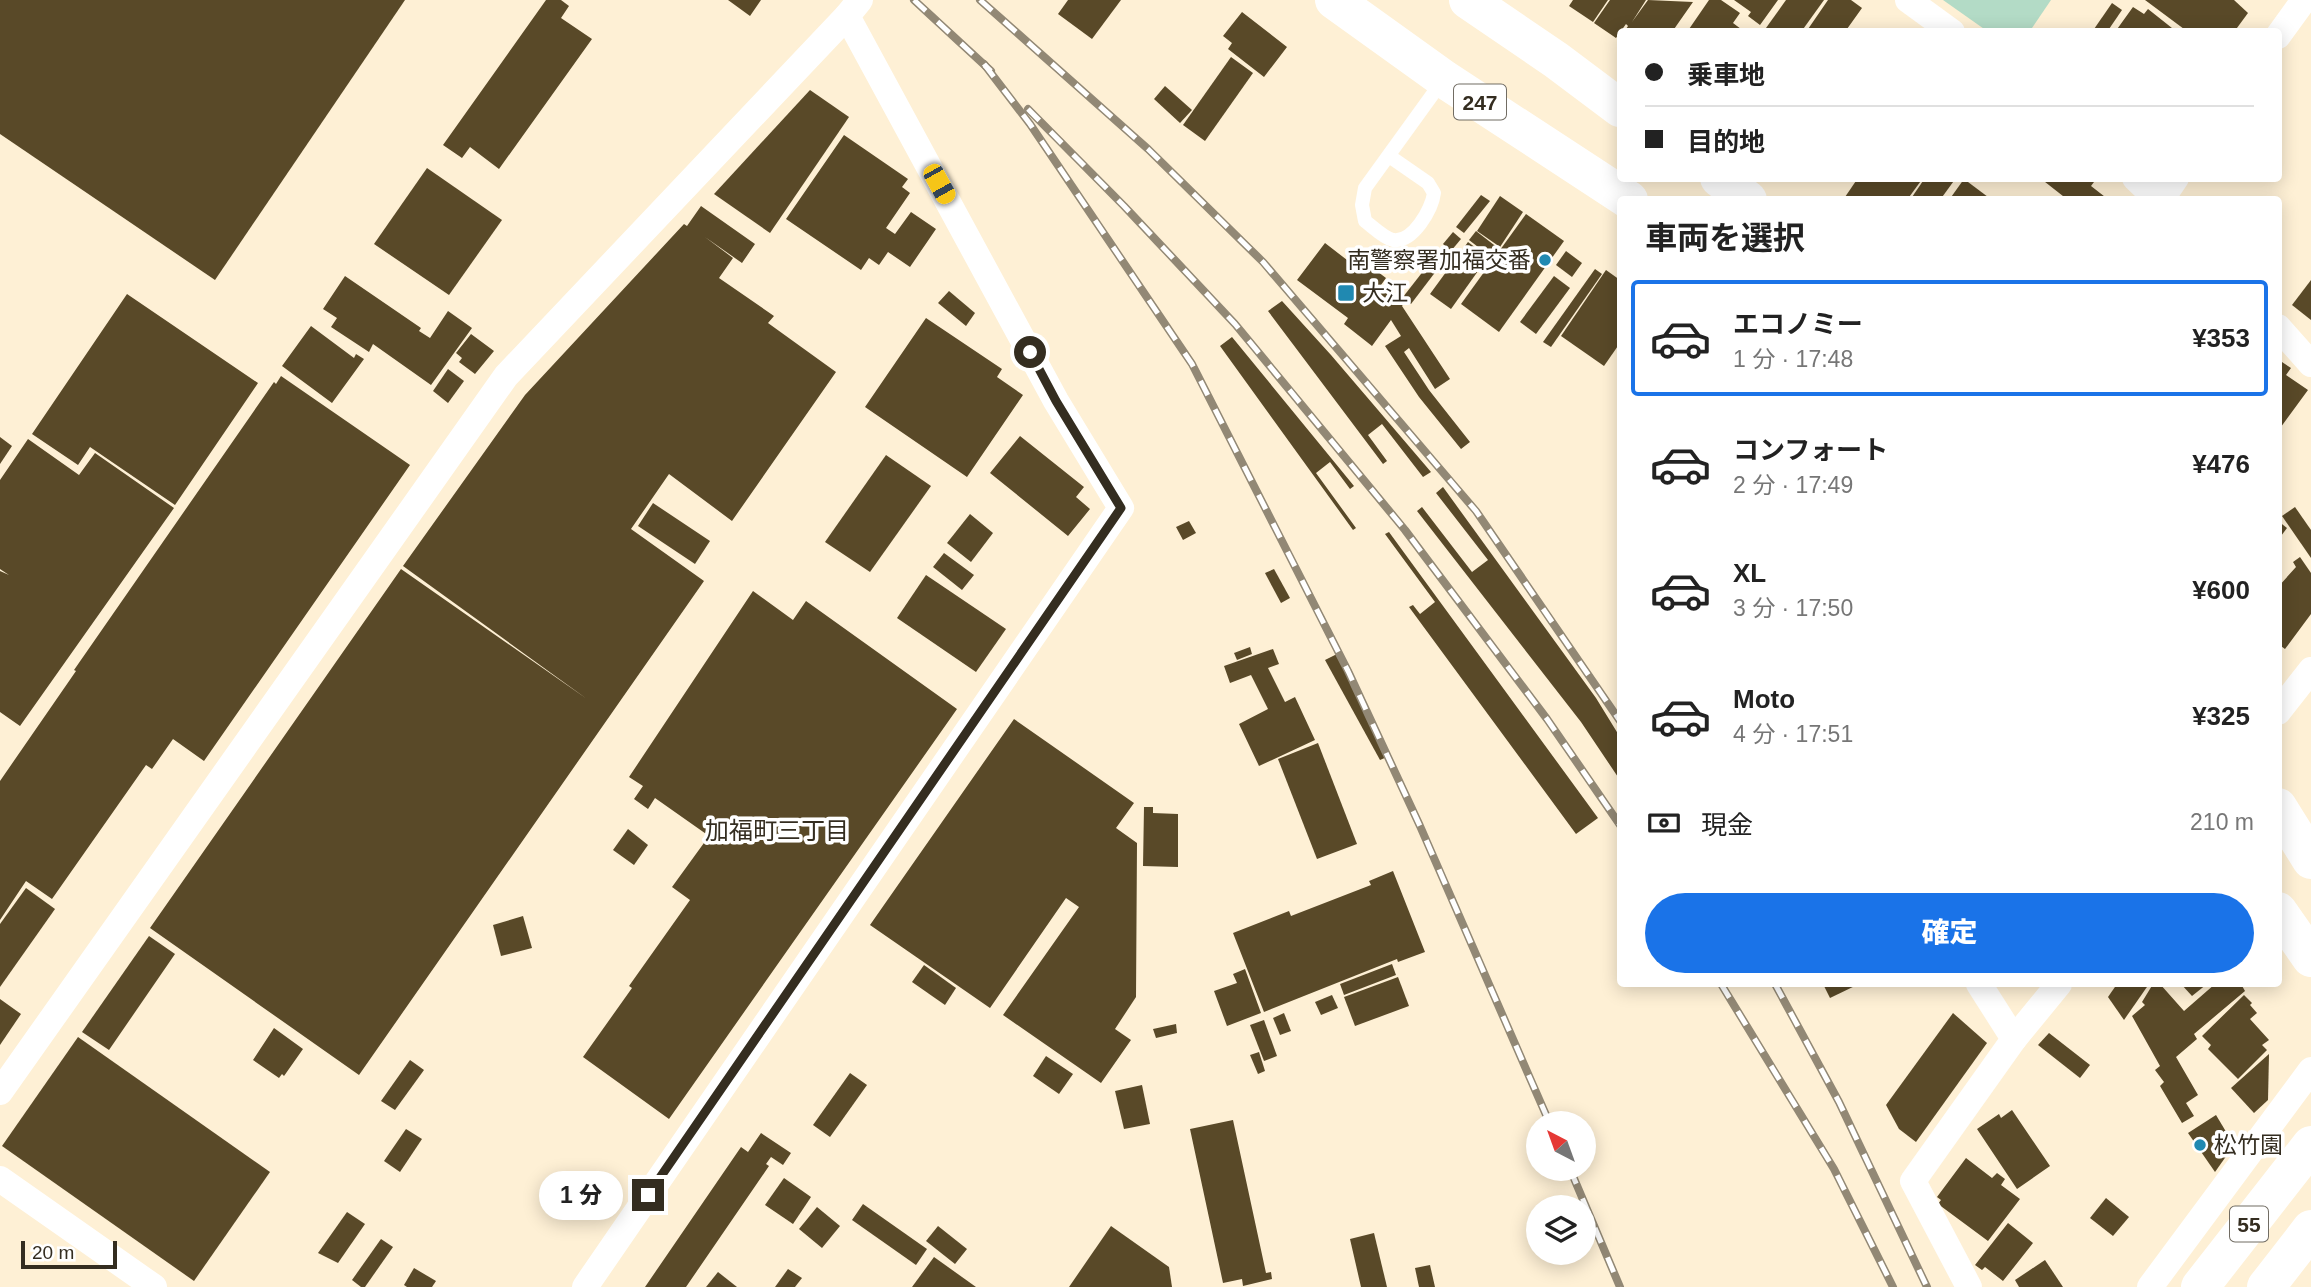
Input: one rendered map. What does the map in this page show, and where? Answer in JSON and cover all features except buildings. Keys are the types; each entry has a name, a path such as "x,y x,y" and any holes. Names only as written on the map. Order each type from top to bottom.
{"main road":[{"name":"247","path":"1335,0 1444,79 1623,196"},
{"path":"1468,0 1617,106"},
{"path":"1723,182 1743,196"},
{"path":"2282,813 2311,860"},
{"path":"2282,917 2311,958"},
{"name":"55","path":"2200,1287 2304,1153"},
{"name":"55","path":"2266,1287 2311,1229"}],"street":[{"path":"1908,0 1946,28"},
{"path":"2282,30 2304,0"},
{"path":"0,1092 506,376 854,8 1056,401 1121,508 584,1287"},
{"path":"2140,182 2156,196"},
{"path":"2282,331 2311,364"},
{"path":"2282,707 2311,670"},
{"path":"1981,987 2014,1039"},
{"path":"1969,1287 1913,1181 2014,1039 2057,987"},
{"path":"2150,1287 2311,1070"},
{"path":"0,1179 154,1287"}],"lane":[{"path":"1389,156 1428,183 1434,193 1432,206 1414,232 1402,239 1391,240 1365,221 1362,205 1365,188 1444,79"}],"green space":[{"path":"1943,0 2051,0 2032,28 1983,28"}],"railway":[{"path":"914,0 991,71"},
{"path":"980,0 1148,149 1263,262 1476,511 1617,717"},
{"path":"984,64 1030,124 1192,364 1348,671 1420,826 1544,1111"},
{"path":"1028,109 1235,324 1405,530 1547,719 1617,821"},
{"path":"1723,987 1834,1169 1893,1287"},
{"path":"1777,987 1839,1102 1927,1287"},
{"path":"1575,1181 1620,1287"}],"place":[{"name":"南警察署加福交番","path":"1545,260"},
{"name":"大江","path":"1346,293"},
{"name":"松竹園","path":"2200,1145"}],"district":[{"name":"加福町三丁目","path":"777,830"}],"route":[{"path":"648,1195 1121,508 1056,401 1030,352"}]}
